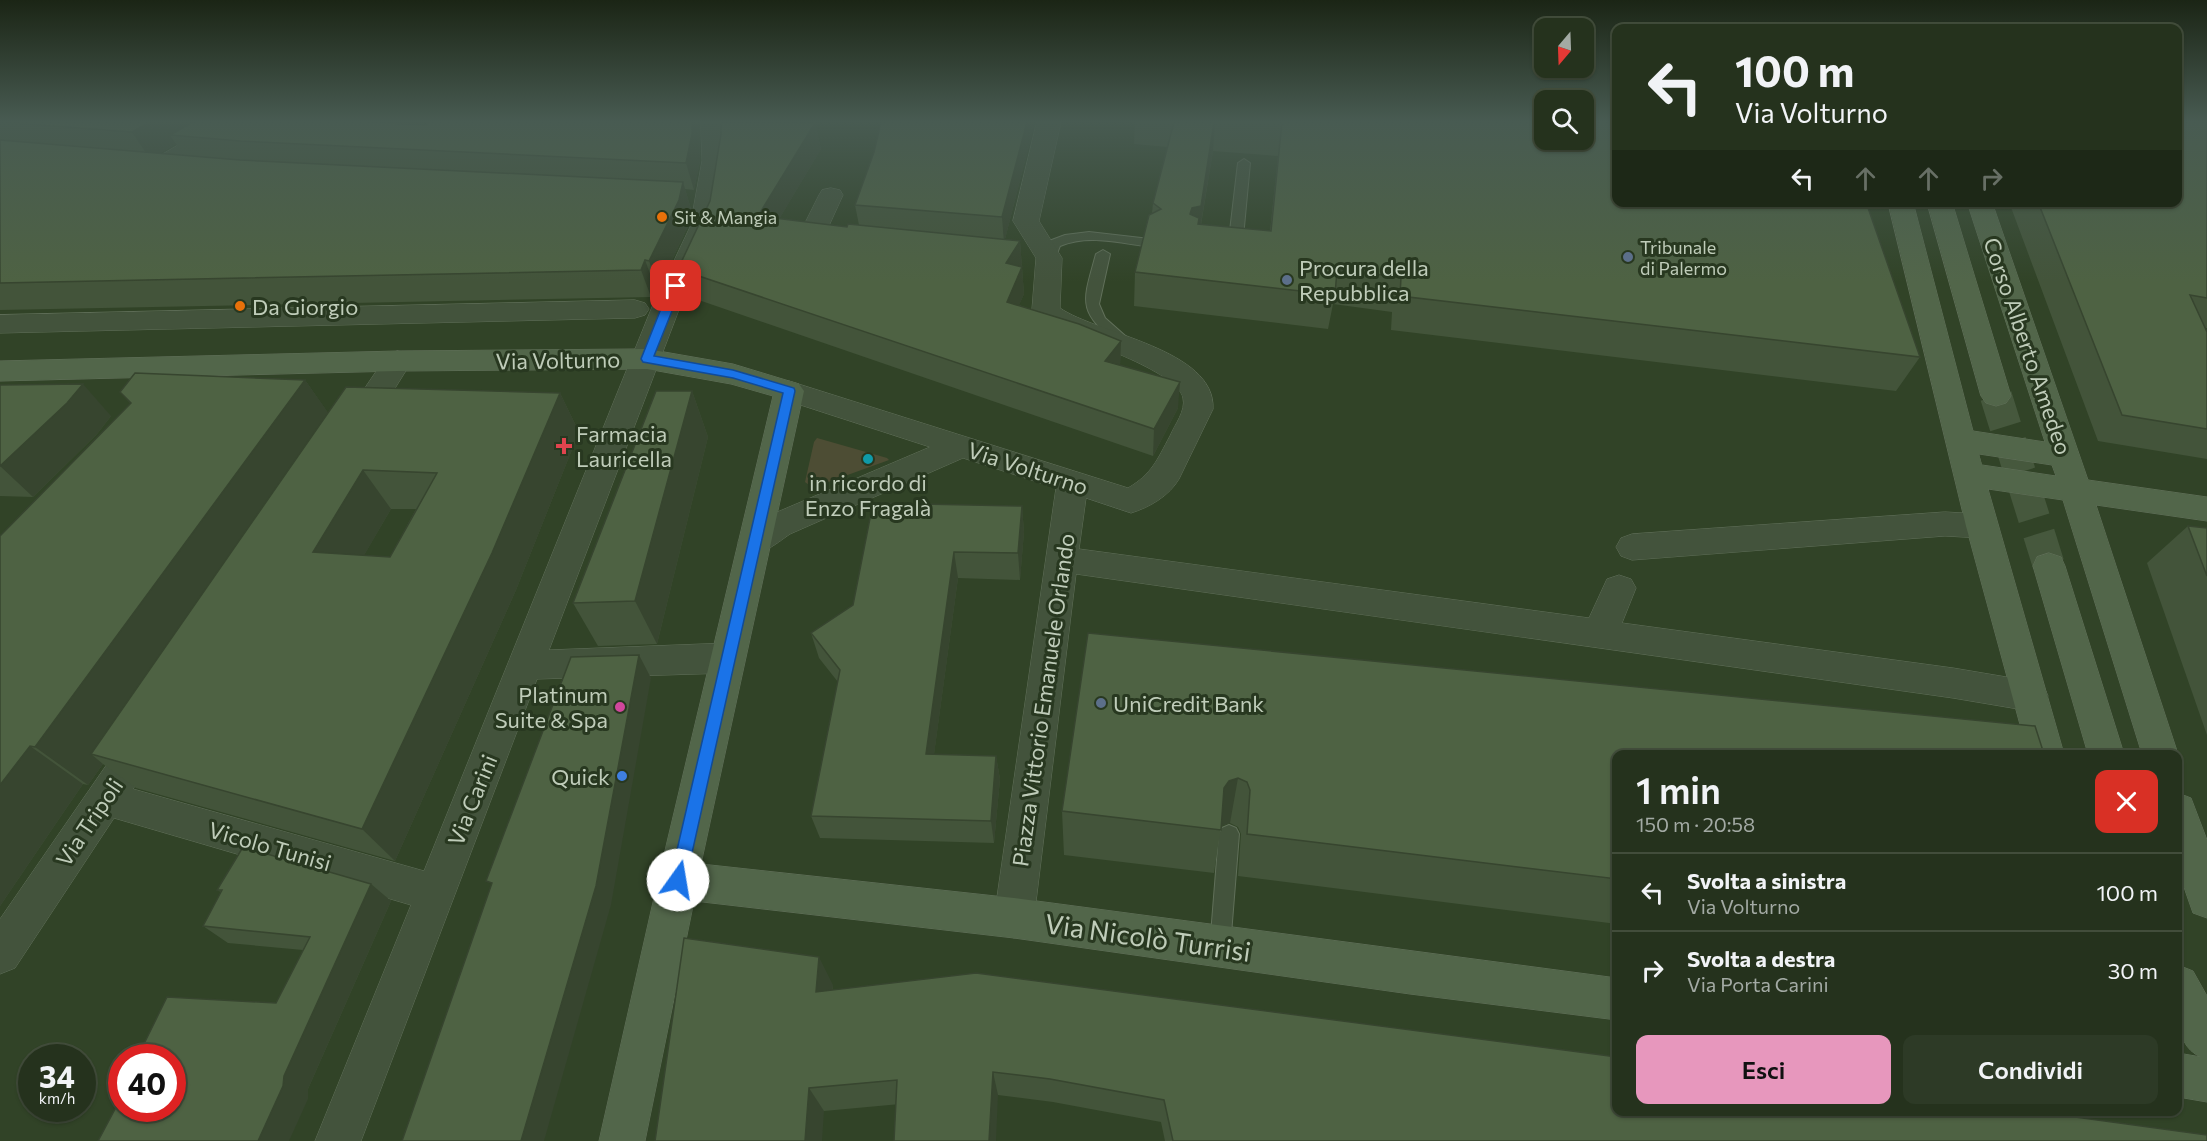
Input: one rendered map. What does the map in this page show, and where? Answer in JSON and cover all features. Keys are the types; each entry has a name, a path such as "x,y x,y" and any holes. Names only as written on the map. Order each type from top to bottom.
{"street":[{"name":"Via Carini","path":"338,1141 666,307 703,227 698,199 708,175"},
{"path":"1037,175 1026,220 1049,258 1045,304 1050,314 1061,322 1142,354"},
{"path":"831,195 812,237 871,242"},
{"path":"1901,207 1982,526 2045,750"},
{"name":"Corso Alberto Amedeo","path":"1940,207 1996,396"},
{"name":"Corso Alberto Amedeo","path":"1981,207 2076,490"},
{"path":"1013,255 1049,258"},
{"path":"0,324 635,309"},
{"name":"Via Volturno","path":"0,371 169,366 647,359 733,374 1131,501 1163,479 1198,409 1193,387 1170,369 1142,354"},
{"path":"338,451 398,362"},
{"path":"147,394 169,366"},
{"path":"622,1141 678,880 789,391"},
{"path":"1960,440 2065,456"},
{"path":"754,542 779,525 962,446"},
{"path":"1969,475 2207,509"},
{"name":"Piazza Vittorio Emanuele Orlando","path":"1014,918 1072,482"},
{"path":"2076,490 2159,750"},
{"path":"1632,548 1945,524 1982,526"},
{"path":"1061,559 1953,683 2030,696"},
{"path":"2049,566 2105,750"},
{"path":"1600,634 1619,588"},
{"path":"526,665 728,658"},
{"name":"Via Tripoli","path":"0,954 165,709"},
{"name":"Vicolo Tunisi","path":"105,798 434,895"},
{"path":"2182,822 2207,899"},
{"name":"Via Nicolò Turrisi","path":"678,880 1014,918 1612,998"},
{"path":"2182,993 2207,1038"},
{"path":"2182,1076 2207,1080"}],"lane":[{"path":"1225,250 1234,251 1243,175"},
{"path":"1049,258 1054,244 1067,237 1090,236 1150,243"},
{"path":"1102,254 1092,299 1092,312 1103,326 1142,354"},
{"path":"1220,947 1229,834"}],"green space":[{"path":"817,438 889,460 820,485 809,485 805,482 814,442"}],"building":[{"path":"0,175 547,175 683,182 679,200 649,261 645,260 641,270 0,283"},
{"path":"714,175 783,175 758,216 847,227 848,224 1020,241 1006,263 1022,267 1007,302 1079,324 1121,341 1105,361 1180,382 1154,429 678,269 710,201"},
{"path":"866,175 1013,175 1002,217 855,205"},
{"path":"1160,175 1206,175 1201,206 1192,208 1190,214 1199,218 1198,224 1271,231 1277,175 1612,175 1612,207 1868,207 1920,357 1400,296 1401,277 1337,270 1335,295 1135,272 1149,215 1161,209 1153,203"},
{"path":"2182,175 2207,175 2207,298 2190,295 2207,332 2207,429 2122,415 2040,207 2182,207"},
{"path":"135,373 305,380 35,747 30,746 0,785 0,536 131,403 120,392"},
{"path":"83,384 67,403 0,466 0,385"},
{"path":"346,387 560,393 492,553 362,829 91,754","holes":["363,470 437,473 390,557 313,552"]},
{"path":"656,391 692,391 635,601 573,603"},
{"path":"873,503 1022,506 1018,553 954,552 926,754 996,756 991,821 811,816 840,670 811,633 853,605"},
{"path":"2188,526 2207,528 2207,576"},
{"path":"1088,633 2035,726 2043,750 1612,750 1612,878 1247,834 1250,790 1247,782 1238,778 1229,781 1224,788 1221,830 1062,811"},
{"path":"639,655 596,886 521,1141 402,1141 492,883 486,881 571,657"},
{"path":"243,847 371,884 284,1076 283,1086 258,1141 98,1141 108,1122 186,1122 186,1044 144,1044 167,997 276,1003 310,937 203,926 222,890 217,890"},
{"path":"684,938 819,957 816,992 976,973 1612,1056 1612,1116 2068,1116 2207,1135 2207,1141 1173,1141 1164,1100 1050,1079 993,1072 989,1141 894,1141 897,1080 809,1088 805,1141 655,1141"}],"tunnel":[{"path":"1996,396 2049,566"}],"place":[{"name":"Sit & Mangia","path":"662,217"},
{"name":"Tribunale di Palermo","path":"1628,257"},
{"name":"Procura della Repubblica","path":"1287,280"},
{"name":"Da Giorgio","path":"240,306"},
{"name":"Farmacia Lauricella","path":"564,446"},
{"name":"in ricordo di Enzo Fragalà","path":"868,459"},
{"name":"UniCredit Bank","path":"1101,703"},
{"name":"Platinum Suite & Spa","path":"620,707"},
{"name":"Quick","path":"622,776"}],"route":[{"path":"676,286 647,359 733,374 789,391 678,880"}]}
